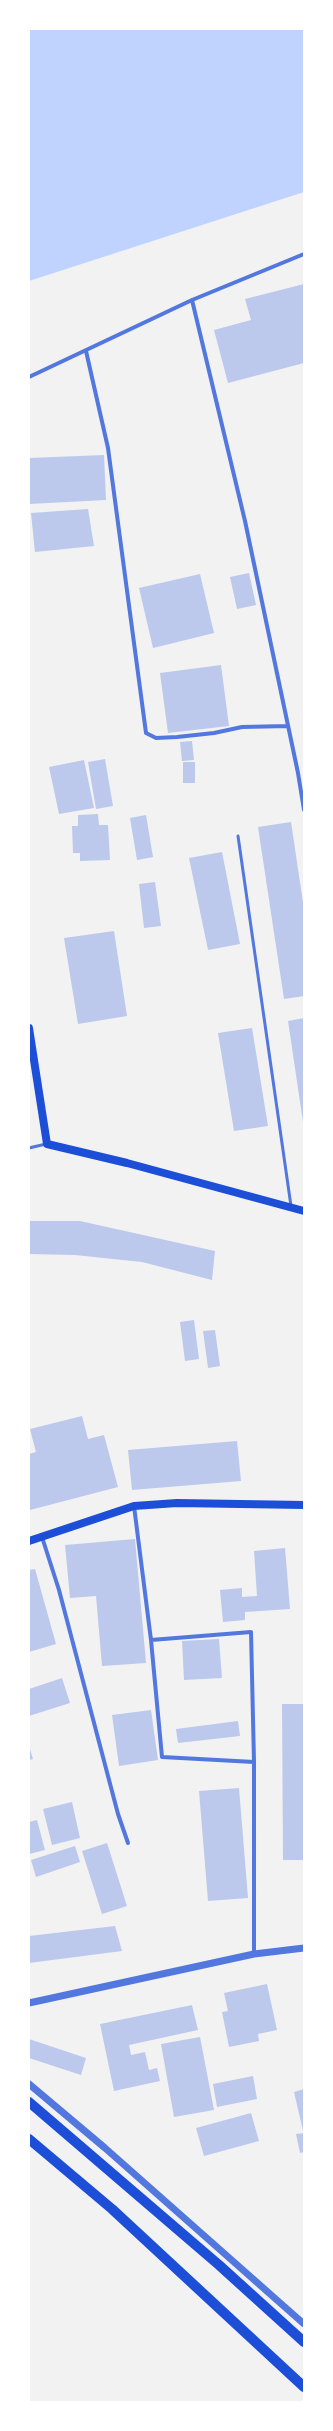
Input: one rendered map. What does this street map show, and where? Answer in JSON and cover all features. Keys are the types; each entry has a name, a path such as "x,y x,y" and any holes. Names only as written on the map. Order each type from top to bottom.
{"main road":[{"path":"29,1028 47,1144 127,1163 304,1211"},
{"path":"29,1541 134,1506 177,1503 304,1505"},
{"path":"29,2102 213,2260 304,2342"},
{"path":"29,2139 112,2209 304,2387"}],"street":[{"path":"29,377 192,300 304,254"},
{"path":"192,300 245,521 304,810"},
{"path":"86,350 108,448 146,733 156,738 177,737 214,733 242,727 288,726"},
{"path":"134,1506 151,1640 162,1757 254,1762"},
{"path":"42,1536 59,1590 118,1814 128,1843"},
{"path":"151,1640 251,1632 254,1762 254,1954"},
{"path":"29,2003 254,1954 304,1948"},
{"path":"29,2084 105,2148 304,2324"}],"lane":[{"path":"238,836 291,1208"},
{"path":"29,1148 47,1144"}],"water":[{"path":"29,29 304,29 304,192 29,281"}],"building":[{"path":"304,284 304,363 228,383 214,330 251,320 245,299"},
{"path":"104,455 106,500 29,504 29,458"},
{"path":"88,509 94,546 35,552 31,513"},
{"path":"249,573 256,605 237,609 230,577"},
{"path":"200,574 214,633 153,648 139,588"},
{"path":"221,665 229,726 168,733 160,673"},
{"path":"192,741 194,760 182,761 180,742"},
{"path":"105,759 113,806 96,809 88,762"},
{"path":"84,760 94,808 59,814 49,767"},
{"path":"183,762 195,762 195,783 183,783"},
{"path":"98,814 99,825 108,825 110,860 80,861 80,853 73,853 72,826 78,826 78,815"},
{"path":"146,815 153,857 137,860 130,818"},
{"path":"291,822 304,909 304,996 284,999 258,827"},
{"path":"222,852 240,944 208,950 189,858"},
{"path":"155,882 161,926 144,928 139,884"},
{"path":"114,931 127,1016 78,1024 64,938"},
{"path":"304,1018 304,1122 303,1122 288,1021"},
{"path":"252,1028 268,1126 234,1131 218,1033"},
{"path":"29,1221 80,1221 215,1251 212,1280 142,1262 75,1255 29,1254"},
{"path":"194,1320 199,1359 185,1361 180,1322"},
{"path":"215,1330 220,1366 208,1368 203,1331"},
{"path":"82,1416 88,1439 104,1435 118,1487 30,1510 29,1454 36,1452 30,1429"},
{"path":"237,1441 241,1481 132,1490 128,1450"},
{"path":"135,1539 146,1663 102,1666 96,1596 70,1598 65,1545"},
{"path":"285,1548 290,1609 245,1612 245,1620 223,1622 220,1590 242,1588 242,1597 257,1596 254,1551"},
{"path":"35,1569 56,1644 29,1652 29,1570"},
{"path":"219,1639 222,1678 184,1680 182,1641"},
{"path":"62,1678 70,1703 29,1716 29,1689"},
{"path":"282,1704 304,1704 304,1860 283,1860"},
{"path":"151,1710 158,1760 119,1766 112,1715"},
{"path":"238,1721 240,1736 178,1743 176,1729"},
{"path":"29,1746 33,1759 29,1760"},
{"path":"239,1788 248,1898 208,1901 199,1791"},
{"path":"72,1802 80,1838 52,1845 43,1809"},
{"path":"37,1820 45,1850 29,1854 29,1822"},
{"path":"107,1843 127,1906 102,1914 82,1851"},
{"path":"75,1846 80,1862 36,1877 31,1860"},
{"path":"115,1926 122,1951 29,1963 29,1936"},
{"path":"267,1984 277,2030 258,2034 259,2041 229,2047 222,2012 228,2011 224,1993"},
{"path":"192,2005 198,2030 129,2045 131,2055 145,2052 149,2070 157,2068 160,2081 114,2091 100,2024"},
{"path":"200,2037 214,2110 174,2117 161,2044"},
{"path":"29,2039 86,2058 81,2075 29,2058"},
{"path":"253,2076 257,2099 217,2107 213,2084"},
{"path":"304,2089 304,2131 303,2131 294,2092"},
{"path":"251,2113 259,2141 204,2156 196,2128"},
{"path":"304,2133 304,2152 300,2153 296,2134"}]}
